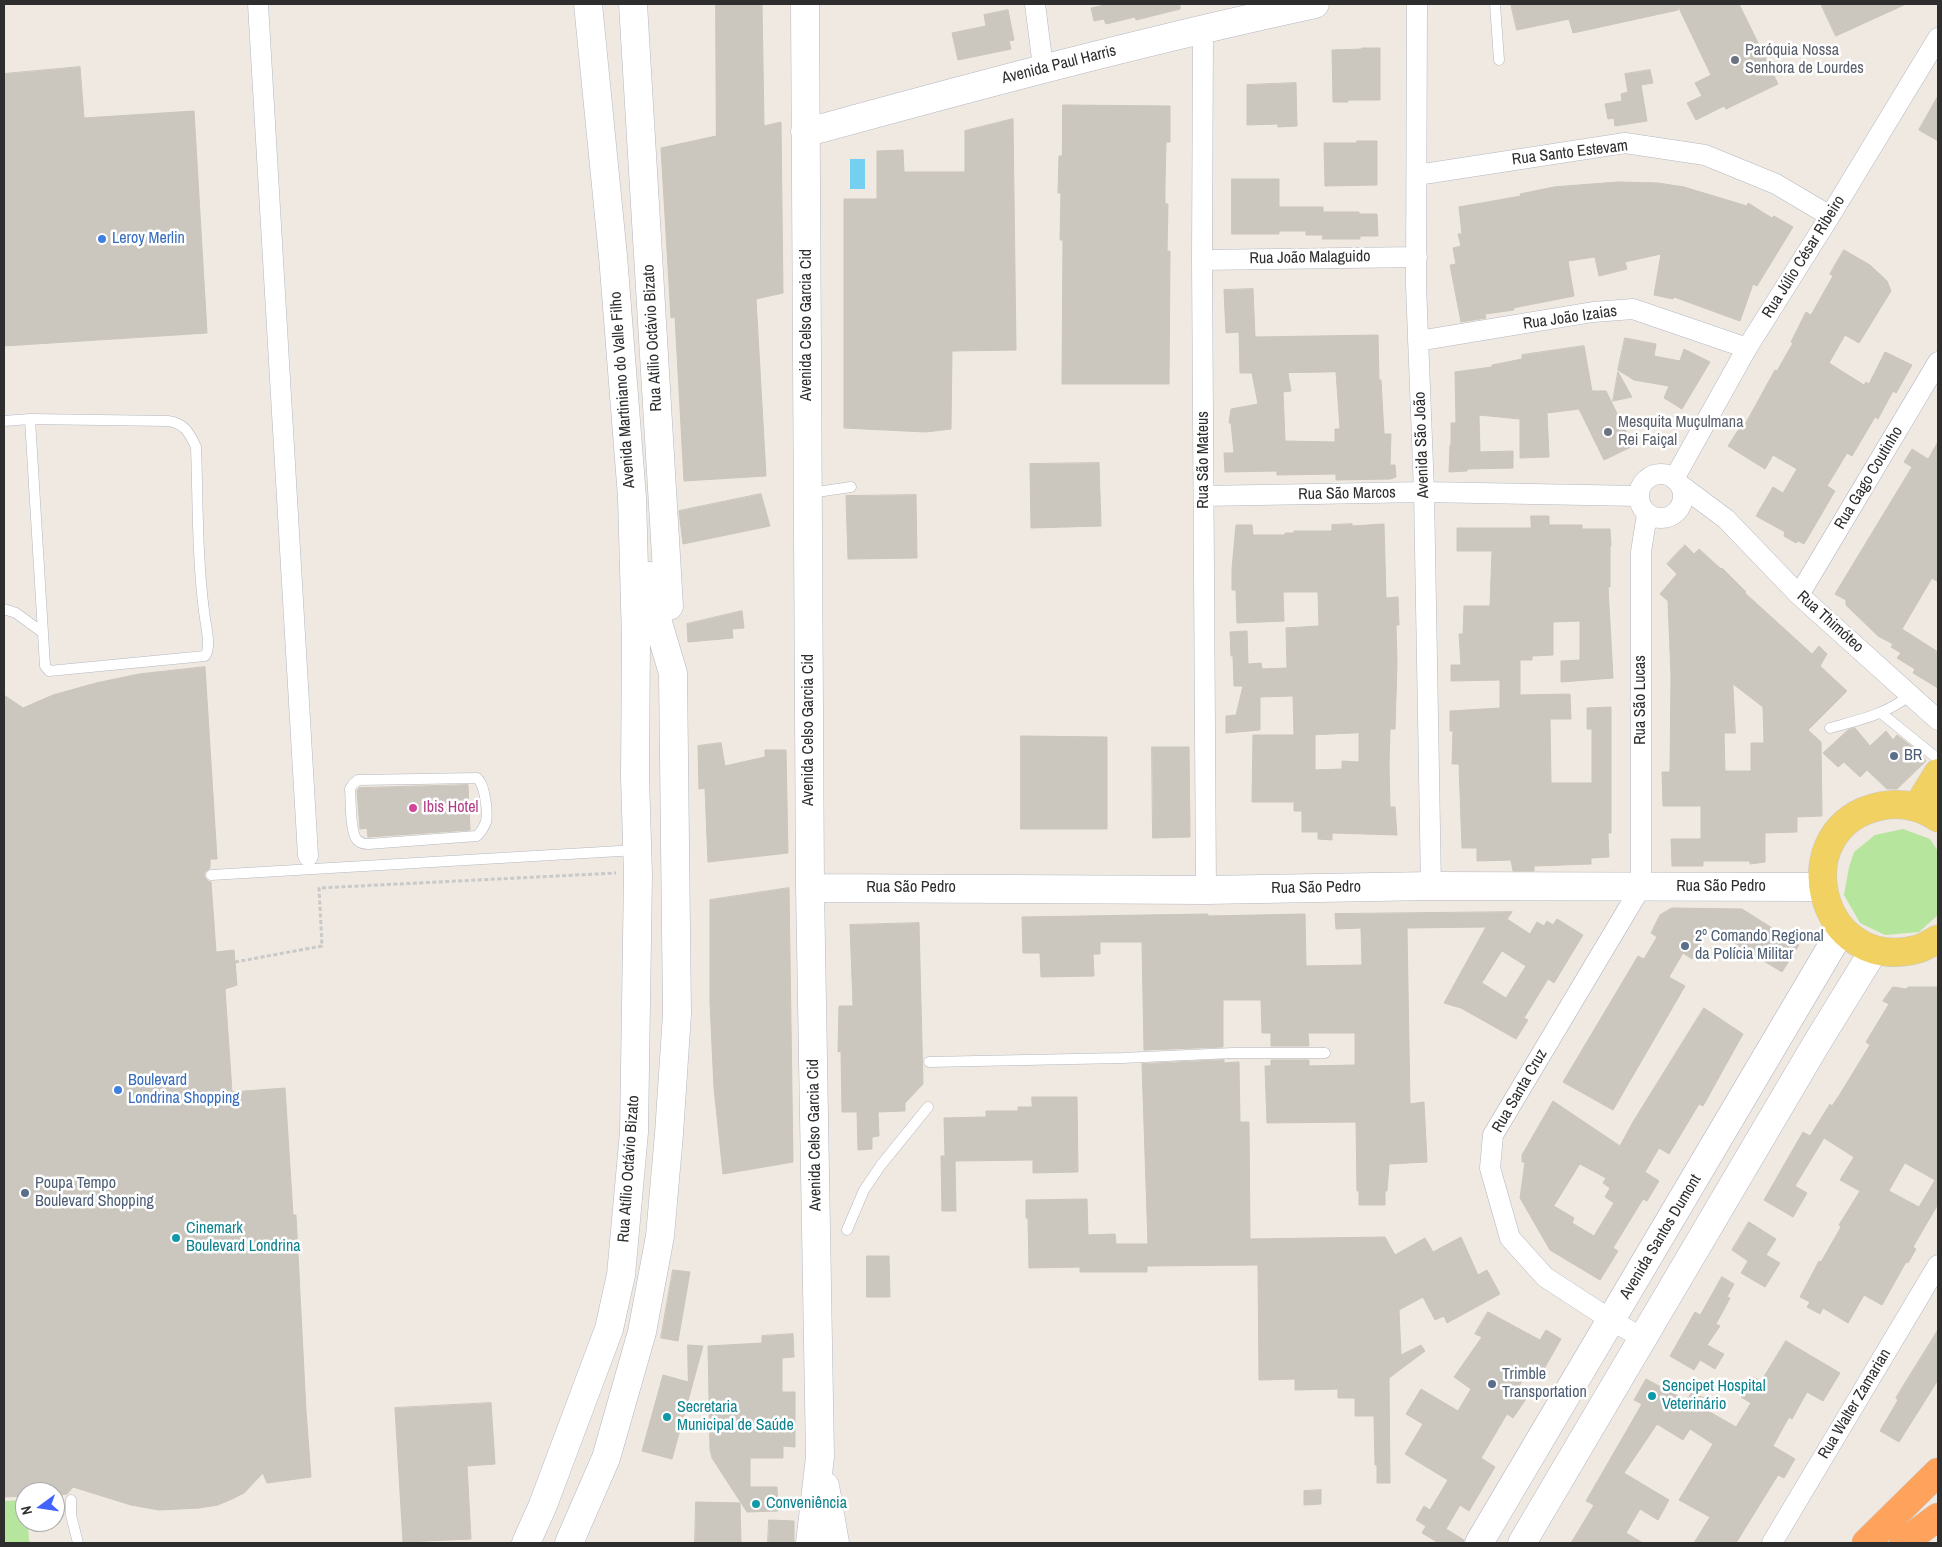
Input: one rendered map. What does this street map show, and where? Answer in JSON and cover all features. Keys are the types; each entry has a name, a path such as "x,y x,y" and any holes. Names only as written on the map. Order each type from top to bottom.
{"highway":[{"path":"1866,1543 1938,1472"},
{"path":"1903,1543 1938,1517"}],"main road":[{"path":"1938,773 1928,813 1893,804 1869,809 1848,821 1832,840 1823,862 1822,887 1828,910 1842,930 1857,942 1874,950 1897,953 1919,949 1938,939"}],"street":[{"path":"258,4 308,856"},
{"name":"Avenida Martiniano do Valle Filho","path":"588,4 611,237 632,496 636,639 635,777"},
{"name":"Rua Atílio Octávio Bizato","path":"633,4 673,673"},
{"name":"Avenida Celso Garcia Cid","path":"805,4 810,888 820,1457 810,1543"},
{"path":"1035,4 1043,67"},
{"name":"Avenida Paul Harris","path":"805,131 1043,67 1203,30 1235,12 1315,4"},
{"name":"Avenida São João","path":"1417,4 1418,341 1424,492 1431,886"},
{"name":"Rua São Mateus","path":"1203,30 1202,260 1206,890"},
{"name":"Rua Júlio César Ribeiro","path":"1677,481 1746,348 1830,216 1938,38"},
{"name":"Rua Santo Estevam","path":"1417,175 1625,143 1705,155 1776,184 1830,216"},
{"name":"Rua João Malaguido","path":"1202,260 1417,257"},
{"name":"Rua João Izaias","path":"1418,341 1593,312 1633,309 1746,348"},
{"name":"Rua Gago Coutinho","path":"1799,595 1938,362"},
{"path":"1661,474 1677,481 1683,498 1678,510 1667,518 1660,519 1643,505 1643,483 1648,478 1661,474"},
{"name":"Rua Thimóteo","path":"1677,481 1726,519 1799,595 1938,720"},
{"name":"Rua São Marcos","path":"1204,496 1424,492 1643,505"},
{"path":"569,1543 606,1458 642,1332 660,1236 677,1014 673,673 650,596 645,506 639,499 632,496"},
{"name":"Rua São Lucas","path":"1641,887 1641,552 1643,505"},
{"path":"1678,510 1726,519"},
{"name":"Rua Atílio Octávio Bizato","path":"526,1543 543,1506 609,1329 620,1275 634,1132 638,861 635,777"},
{"name":"Rua São Pedro","path":"810,888 1206,890 1431,886 1822,887"},
{"name":"Rua Santa Cruz","path":"1641,887 1493,1134 1490,1168 1510,1238 1545,1277 1644,1339"},
{"name":"Avenida Santos Dumont","path":"1479,1543 1842,930"},
{"path":"1522,1543 1874,950"},
{"name":"Rua Walter Zamarian","path":"1772,1543 1938,1265"},
{"name":"Avenida Celso Garcia Cid","path":"820,1457 835,1543"}],"lane":[{"path":"1495,4 1499,60"},
{"path":"4,421 30,419 168,421 178,422 188,431 196,446 202,599 209,648 205,656 49,671 45,666 30,419"},
{"path":"808,494 851,487"},
{"path":"4,610 16,613 42,632"},
{"path":"1830,728 1881,713 1896,706 1910,695"},
{"path":"1881,713 1938,759"},
{"path":"477,778 484,790 486,821 477,836 368,844 357,840 354,832 350,789 358,780 477,778"},
{"path":"211,875 638,861"},
{"path":"929,1062 1122,1058 1233,1052 1325,1053"},
{"path":"847,1230 864,1190 881,1164 928,1106"},
{"path":"71,1500 71,1516 78,1543"}],"path":[{"path":"235,962 322,946 319,888 638,861"}],"green space":[{"path":"1903,829 1930,839 1938,851 1938,915 1919,932 1885,935 1860,923 1844,895 1854,852 1875,835"},
{"path":"15,1500 15,1532 29,1532 29,1541 32,1543 4,1543 4,1501"}],"water":[{"path":"850,159 865,159 865,189 850,189"}],"building":[{"path":"716,4 762,4 764,126 781,122 783,293 756,299 766,476 684,481 675,317 671,318 661,148 716,136"},
{"path":"1101,4 1180,4 1180,9 1136,20 1135,17 1106,24 1104,19 1094,21 1091,8 1101,6"},
{"name":"Paróquia Nossa Senhora de Lourdes","path":"1511,4 1739,4 1778,84 1726,109 1724,106 1696,120 1687,103 1702,96 1695,83 1711,75 1678,6 1678,10 1573,33 1569,19 1517,30"},
{"path":"1821,4 1906,4 1836,36"},
{"path":"1008,10 1014,40 1009,41 1011,49 958,60 952,33 986,26 984,15"},
{"path":"1380,48 1380,100 1333,102 1332,50"},
{"name":"Leroy Merlin","path":"80,67 84,118 194,111 207,333 4,346 4,74"},
{"path":"1650,70 1653,83 1641,85 1647,121 1615,126 1614,118 1608,119 1605,104 1622,101 1621,94 1628,92 1625,74"},
{"path":"1296,83 1297,126 1278,127 1278,124 1247,125 1247,85"},
{"path":"1938,96 1938,141 1919,130"},
{"path":"1063,105 1170,106 1170,142 1166,142 1165,185 1165,204 1168,204 1167,251 1170,251 1169,384 1062,384 1063,240 1060,240 1061,193 1058,193 1059,156 1062,156"},
{"path":"1013,119 1016,350 952,351 951,429 926,432 844,428 844,199 877,199 877,151 903,150 904,172 965,172 965,131"},
{"path":"1357,141 1377,141 1377,185 1325,186 1324,143 1357,143"},
{"path":"1232,179 1279,179 1279,207 1323,207 1323,212 1377,214 1378,236 1360,236 1360,239 1322,239 1323,235 1306,235 1306,231 1279,231 1279,234 1232,234"},
{"path":"1618,182 1658,183 1684,187 1747,206 1748,203 1772,218 1774,216 1793,227 1757,286 1753,284 1740,321 1674,297 1673,299 1654,295 1661,254 1625,262 1627,269 1599,276 1595,257 1568,261 1574,296 1513,308 1514,310 1485,314 1486,318 1461,322 1450,265 1456,264 1453,248 1461,246 1458,234 1462,234 1459,207 1521,196 1520,194 1554,187"},
{"path":"1844,250 1870,265 1887,281 1891,291 1859,343 1845,335 1829,363 1864,385 1866,382 1869,384 1885,352 1912,365 1896,393 1893,391 1878,419 1875,417 1852,456 1847,453 1827,486 1835,491 1804,544 1798,541 1796,543 1784,536 1785,532 1756,516 1773,487 1783,493 1797,469 1773,455 1765,469 1728,446 1739,429 1742,430 1775,370 1777,371 1793,343 1791,342 1806,312 1811,315 1833,276 1830,274"},
{"path":"1253,289 1255,337 1378,335 1379,380 1381,380 1384,434 1391,434 1390,465 1395,465 1396,477 1390,479 1336,480 1336,474 1277,475 1277,471 1225,472 1224,453 1234,453 1231,423 1229,423 1231,409 1258,404 1252,373 1240,373 1239,332 1226,333 1224,290","holes":["1336,372 1340,429 1335,429 1335,442 1285,441 1283,392 1291,391 1288,373"]},
{"path":"1625,338 1656,344 1654,356 1680,361 1684,349 1710,362 1682,409 1664,398 1669,386 1634,380 1618,370"},
{"path":"1584,346 1592,391 1606,391 1633,446 1604,460 1579,409 1547,413 1549,457 1520,458 1520,419 1479,415 1480,452 1513,451 1513,468 1467,469 1467,471 1449,472 1451,423 1456,423 1455,372 1492,367 1492,365 1522,359 1522,355"},
{"path":"1618,372 1632,397 1613,401"},
{"path":"1938,442 1938,582 1932,578 1902,629 1938,652 1938,688 1913,673 1915,669 1897,658 1901,653 1891,647 1893,644 1878,636 1846,605 1846,600 1835,594 1912,467 1904,462 1912,449 1928,459"},
{"path":"1099,463 1101,526 1031,528 1030,464"},
{"path":"761,494 770,526 683,544 679,511"},
{"path":"916,495 917,558 848,559 846,496"},
{"path":"1531,516 1549,516 1549,525 1582,525 1582,529 1610,529 1610,587 1608,587 1613,678 1561,682 1561,661 1580,660 1580,621 1553,622 1553,655 1532,656 1532,660 1520,660 1520,695 1570,694 1571,719 1550,719 1551,783 1592,783 1592,729 1587,729 1587,708 1611,707 1611,833 1608,833 1609,857 1591,858 1591,864 1534,866 1534,871 1513,871 1511,860 1477,861 1477,848 1462,848 1459,764 1452,764 1453,731 1450,731 1450,711 1500,708 1500,680 1451,681 1451,665 1461,665 1459,634 1463,634 1464,606 1490,606 1492,551 1457,551 1457,528 1531,528"},
{"path":"1384,524 1386,598 1398,597 1399,625 1396,625 1395,729 1390,729 1389,765 1390,807 1395,807 1397,835 1332,833 1332,840 1318,839 1318,832 1302,832 1302,811 1294,811 1294,802 1252,802 1253,735 1294,735 1293,696 1260,697 1260,730 1226,733 1226,716 1236,715 1243,686 1234,686 1230,632 1247,631 1248,664 1261,663 1262,669 1287,668 1286,628 1319,626 1318,592 1283,592 1284,621 1237,623 1236,590 1232,590 1236,525 1252,525 1253,535 1285,535 1285,533 1294,533 1294,531 1332,531 1332,525","holes":["1359,733 1359,762 1342,761 1342,769 1315,770 1315,735"]},
{"path":"1685,545 1694,554 1699,549 1722,568 1745,593 1812,654 1819,646 1827,654 1820,666 1847,691 1808,730 1821,742 1822,816 1797,817 1797,832 1765,833 1765,862 1750,864 1750,861 1703,861 1703,866 1672,866 1671,839 1701,839 1701,806 1663,806 1662,772 1670,772 1671,675 1668,601 1660,594 1677,574 1667,564","holes":["1733,684 1763,707 1764,743 1751,743 1751,771 1725,771 1724,733 1735,733"]},
{"path":"742,611 744,628 732,629 733,638 688,642 687,624"},
{"name":"Boulevard Londrina Shopping","path":"205,667 217,859 210,859 210,868 205,872 204,876 211,882 216,952 234,950 237,985 225,989 232,1092 285,1088 293,1215 296,1215 311,1477 267,1483 263,1473 244,1493 218,1505 159,1510 131,1505 73,1487 65,1494 65,1482 15,1482 15,1496 4,1497 4,695 23,708 53,695 139,674"},
{"name":"BR","path":"1855,728 1870,746 1886,731 1893,740 1897,735 1919,752 1926,761 1897,789 1887,789 1867,770 1860,777 1844,762 1838,767 1823,753 1848,730"},
{"path":"1021,736 1107,737 1107,829 1021,829"},
{"path":"721,743 725,766 765,757 765,750 786,750 788,853 708,862 705,788 699,789 698,746"},
{"path":"1152,747 1189,747 1190,837 1153,838"},
{"name":"Ibis Hotel","path":"468,785 470,830 368,837 367,828 360,829 357,791 359,788"},
{"path":"789,888 793,1162 723,1174 714,1088 710,1003 710,900"},
{"path":"1672,908 1742,909 1799,945 1782,972 1709,928 1692,959 1683,953 1669,977 1685,986 1613,1110 1563,1082 1638,956 1644,959 1657,937 1651,933 1660,915"},
{"path":"1512,912 1507,919 1530,934 1537,922 1544,926 1547,921 1553,925 1557,919 1583,935 1554,983 1548,979 1524,1018 1528,1020 1516,1039 1461,1008 1444,1003 1486,927 1407,928 1410,1104 1424,1102 1427,1162 1389,1164 1385,1205 1359,1205 1356,1122 1267,1123 1265,1066 1271,1066 1271,1060 1309,1060 1309,1066 1355,1065 1355,1033 1308,1033 1309,1046 1271,1046 1271,1033 1262,1033 1261,1000 1223,1000 1223,1047 1144,1050 1142,942 1100,942 1100,954 1093,954 1094,976 1041,977 1040,953 1023,953 1022,917 1305,914 1306,966 1362,965 1361,928 1336,929 1335,914","holes":["1502,951 1526,966 1506,998 1482,983"]},
{"path":"919,923 923,1084 905,1103 905,1111 878,1112 879,1136 872,1137 872,1149 858,1150 857,1112 842,1112 841,1051 838,1052 839,1006 853,1006 850,925"},
{"path":"1893,987 1906,989 1908,987 1938,987 1938,1204 1913,1247 1916,1249 1908,1263 1906,1262 1882,1305 1864,1295 1848,1323 1823,1308 1820,1314 1807,1307 1810,1302 1800,1297 1819,1261 1821,1262 1841,1227 1839,1225 1860,1191 1840,1180 1854,1157 1824,1138 1795,1186 1807,1193 1793,1217 1764,1200 1803,1132 1810,1136 1830,1104 1832,1106 1840,1094 1870,1045 1866,1042 1889,1004 1883,1001","holes":["1905,1163 1935,1180 1919,1207 1889,1191"]},
{"path":"1704,1008 1743,1034 1703,1106 1699,1104 1669,1154 1659,1148 1645,1172 1659,1181 1647,1201 1643,1199 1613,1248 1618,1251 1600,1280 1550,1250 1520,1198 1525,1162 1522,1162 1522,1155 1553,1101 1620,1146","holes":["1580,1164 1606,1178 1603,1183 1610,1188 1605,1197 1614,1203 1594,1236 1572,1223 1574,1218 1554,1206"]},
{"path":"1224,1060 1224,1063 1239,1062 1240,1122 1249,1122 1250,1239 1385,1237 1395,1255 1425,1238 1433,1252 1461,1237 1478,1275 1487,1270 1500,1294 1447,1323 1444,1316 1435,1320 1423,1297 1399,1310 1401,1355 1421,1345 1425,1351 1389,1378 1390,1483 1377,1483 1374,1416 1355,1416 1355,1398 1338,1398 1338,1389 1295,1390 1295,1379 1259,1380 1258,1265 1147,1266 1147,1272 1080,1272 1080,1267 1029,1268 1026,1200 1087,1199 1088,1235 1115,1234 1116,1244 1148,1244 1142,1064"},
{"path":"1032,1097 1077,1097 1078,1172 1033,1173 1033,1160 955,1161 956,1211 942,1211 941,1156 945,1156 944,1118 986,1117 986,1111 1018,1111 1018,1107 1032,1107"},
{"path":"1749,1222 1776,1239 1766,1255 1780,1263 1765,1287 1741,1273 1748,1261 1732,1250"},
{"path":"867,1256 889,1256 890,1297 867,1297"},
{"path":"673,1270 690,1272 678,1341 661,1338"},
{"path":"1722,1277 1734,1284 1727,1297 1730,1298 1716,1324 1720,1326 1707,1345 1724,1354 1715,1369 1700,1360 1694,1370 1670,1356 1695,1312 1700,1315"},
{"path":"1488,1312 1540,1340 1546,1330 1561,1339 1544,1369 1534,1363 1517,1389 1528,1396 1513,1418 1507,1414 1481,1458 1495,1467 1469,1511 1460,1505 1446,1529 1464,1540 1463,1543 1439,1543 1422,1533 1426,1526 1416,1520 1424,1506 1430,1510 1448,1480 1405,1454 1423,1424 1406,1414 1421,1389 1458,1411 1471,1389 1454,1377 1482,1337 1475,1334"},
{"path":"1938,1330 1938,1380 1899,1442 1880,1431 1898,1400 1896,1398"},
{"path":"793,1334 794,1357 782,1358 782,1392 795,1392 795,1447 783,1446 783,1458 750,1458 750,1487 777,1487 778,1511 747,1512 712,1458 710,1449 708,1346 762,1343 762,1336"},
{"path":"1786,1341 1840,1373 1823,1401 1807,1392 1792,1419 1789,1417 1773,1446 1795,1459 1784,1478 1778,1475 1736,1543 1694,1543 1710,1517 1679,1500 1713,1444 1690,1429 1683,1440 1657,1424 1624,1473 1669,1500 1658,1520 1640,1509 1626,1533 1643,1543 1571,1543 1594,1505 1586,1501 1642,1404 1634,1400 1646,1379 1687,1401 1692,1391 1712,1403 1708,1411 1736,1427 1751,1403 1741,1397 1753,1377 1761,1381"},
{"name":"Secretaria Municipal de Saúde","path":"688,1345 703,1346 672,1459 642,1451 663,1375 688,1382"},
{"path":"491,1403 495,1464 467,1466 471,1539 403,1542 395,1408"},
{"path":"1321,1490 1321,1504 1304,1505 1304,1491"},
{"path":"696,1502 740,1503 741,1543 695,1543"},
{"path":"769,1520 794,1521 794,1543 768,1543"}],"place":[{"name":"Paróquia Nossa Senhora de Lourdes","path":"1735,60"},
{"name":"Leroy Merlin","path":"102,239"},
{"name":"Mesquita Muçulmana Rei Faiçal","path":"1608,432"},
{"name":"BR","path":"1894,756"},
{"name":"Ibis Hotel","path":"413,808"},
{"name":"2º Comando Regional da Polícia Militar","path":"1685,946"},
{"name":"Boulevard Londrina Shopping","path":"118,1090"},
{"name":"Poupa Tempo Boulevard Shopping","path":"25,1193"},
{"name":"Cinemark Boulevard Londrina","path":"176,1238"},
{"name":"Trimble Transportation","path":"1492,1384"},
{"name":"Sencipet Hospital Veterinário","path":"1652,1396"},
{"name":"Secretaria Municipal de Saúde","path":"667,1417"},
{"name":"Conveniência","path":"756,1504"}]}
